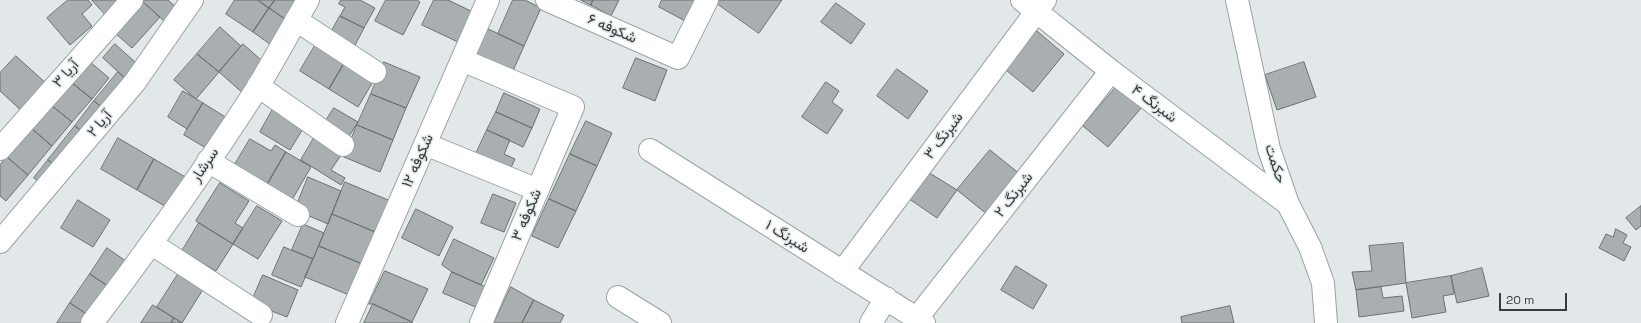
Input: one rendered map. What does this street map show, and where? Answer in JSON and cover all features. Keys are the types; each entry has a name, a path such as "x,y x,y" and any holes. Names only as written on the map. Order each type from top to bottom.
{"street":[{"name":"آریا ۳","path":"0,149 132,0"},
{"name":"آریا ۲","path":"0,242 135,82 192,0"},
{"name":"سرشار","path":"92,323 152,244 208,161 258,86 308,0"},
{"name":"شکوفه ۱۲","path":"347,323 488,0"},
{"name":"شکوفه ۶","path":"547,0 678,58 707,0"},
{"name":"حکمت","path":"1237,0 1269,149 1288,204 1310,247 1324,283 1326,323"},
{"name":"شبرنگ ۴","path":"1035,4 1111,71 1288,204"},
{"name":"شبرنگ ۳","path":"842,272 1035,4"},
{"path":"296,20 375,72"},
{"name":"شکوفه ۳","path":"462,60 573,107 481,323"},
{"name":"شبرنگ ۲","path":"920,321 1111,71"},
{"path":"258,86 343,145"},
{"path":"425,144 538,190"},
{"name":"شبرنگ ۱","path":"650,150 842,272 886,298 920,321"},
{"path":"208,161 298,215"},
{"path":"152,244 261,315"},
{"path":"618,297 660,323"},
{"path":"871,323 886,298"}],"building":[{"path":"68,0 88,0 92,5 82,14 92,26 70,45 47,18"},
{"path":"92,0 121,0 105,14"},
{"path":"144,0 168,0 187,17 175,31 143,2"},
{"path":"235,0 258,0 269,8 253,32 226,14"},
{"path":"258,0 275,0 269,8"},
{"path":"275,0 309,0 298,28 269,8"},
{"path":"341,0 360,0 375,8 364,28 340,16 345,7 339,4"},
{"path":"386,0 417,0 420,2 403,35 375,21"},
{"path":"434,0 448,0 473,12 458,42 422,25"},
{"path":"513,0 525,0 541,8 524,46 498,34"},
{"path":"581,0 593,0 591,5"},
{"path":"593,0 619,0 611,16 591,5"},
{"path":"662,0 703,0 691,24 659,7"},
{"path":"712,0 782,0 759,33"},
{"path":"143,2 160,17 132,48 115,33"},
{"path":"836,3 865,24 851,44 821,22"},
{"path":"269,8 298,28 281,52 253,32"},
{"path":"340,16 364,28 353,49 329,36"},
{"path":"480,25 524,46 512,73 468,52"},
{"path":"220,27 241,46 219,72 197,54"},
{"path":"1037,31 1064,54 1033,92 1006,70"},
{"path":"115,44 135,62 145,51 137,89 103,58"},
{"path":"243,44 269,67 245,95 219,72"},
{"path":"316,44 345,62 329,89 300,71"},
{"path":"197,54 219,72 196,99 174,80"},
{"path":"16,56 49,86 25,114 0,91 0,73"},
{"path":"636,58 667,70 655,101 623,88"},
{"path":"89,61 109,78 92,99 71,82"},
{"path":"345,62 374,80 358,107 329,89"},
{"path":"384,62 420,77 406,108 371,94"},
{"path":"1304,62 1316,97 1277,110 1265,75"},
{"path":"897,69 928,91 908,119 877,96"},
{"path":"118,72 137,89 114,117 94,101"},
{"path":"71,82 92,99 72,122 51,105"},
{"path":"826,82 839,91 832,102 843,110 827,134 802,117"},
{"path":"1117,86 1142,107 1108,147 1083,126"},
{"path":"183,91 203,103 187,129 168,117"},
{"path":"504,93 540,109 532,128 496,112"},
{"path":"371,94 406,108 393,140 357,125"},
{"path":"94,101 114,117 95,141 75,126"},
{"path":"203,103 235,123 216,154 184,135"},
{"path":"51,105 72,122 52,146 31,128"},
{"path":"334,108 358,122 346,141 322,127"},
{"path":"273,109 304,127 290,150 260,132"},
{"path":"496,112 532,128 523,147 487,130"},
{"path":"586,121 612,133 597,166 570,154"},
{"path":"357,125 393,140 380,172 344,157"},
{"path":"75,126 95,141 68,176 48,160"},
{"path":"31,128 52,146 28,175 7,157"},
{"path":"487,130 510,140 504,154 515,159 508,174 474,158"},
{"path":"118,138 154,159 137,190 101,169"},
{"path":"314,138 341,155 331,170 345,178 341,185 301,160"},
{"path":"250,139 271,151 275,145 286,152 264,190 231,171"},
{"path":"990,150 1021,175 988,215 957,190"},
{"path":"286,152 311,167 289,205 264,190"},
{"path":"570,154 597,166 576,211 549,199"},
{"path":"7,157 28,175 6,201 0,196 0,165"},
{"path":"154,159 194,182 177,213 137,190"},
{"path":"48,160 68,176 54,193 34,178"},
{"path":"923,169 957,190 937,218 905,196"},
{"path":"308,177 341,191 328,224 295,210"},
{"path":"345,182 393,202 380,234 332,214"},
{"path":"220,183 249,201 235,223 243,228 233,244 196,221"},
{"path":"493,194 516,203 504,232 481,223"},
{"path":"549,199 576,211 558,248 532,236"},
{"path":"78,200 110,220 93,247 61,228"},
{"path":"257,206 282,221 258,259 233,244"},
{"path":"1641,206 1641,226 1636,230 1626,218"},
{"path":"416,209 453,227 439,256 402,238"},
{"path":"332,214 380,234 367,266 319,246"},
{"path":"199,223 233,244 216,271 182,251"},
{"path":"303,224 324,233 313,259 292,250"},
{"path":"1616,229 1627,235 1623,243 1631,247 1624,261 1599,248 1606,234 1613,237"},
{"path":"454,239 494,258 481,285 452,272 442,265"},
{"path":"1403,243 1406,283 1356,290 1352,272 1372,271 1369,246"},
{"path":"319,246 367,266 354,297 305,277"},
{"path":"284,247 313,259 301,287 272,275"},
{"path":"107,248 139,270 122,296 90,274"},
{"path":"1016,266 1047,285 1033,309 1001,290"},
{"path":"182,268 207,283 182,323 157,307"},
{"path":"1482,268 1489,296 1457,303 1451,276"},
{"path":"385,271 428,289 412,322 373,304 369,304"},
{"path":"452,272 488,288 480,309 443,293"},
{"path":"90,274 122,296 100,323 70,303"},
{"path":"263,275 298,290 287,317 251,303"},
{"path":"1451,276 1454,294 1443,296 1446,312 1412,318 1406,283"},
{"path":"511,287 534,300 522,323 494,323"},
{"path":"1381,287 1383,298 1402,296 1404,311 1359,317 1356,290"},
{"path":"534,300 564,315 560,323 522,323"},
{"path":"70,303 100,323 57,323"},
{"path":"373,304 412,322 412,323 364,323"},
{"path":"153,305 174,318 171,323 141,323"},
{"path":"1230,306 1234,323 1182,323 1181,317"},
{"path":"174,318 182,323 171,323"}]}
